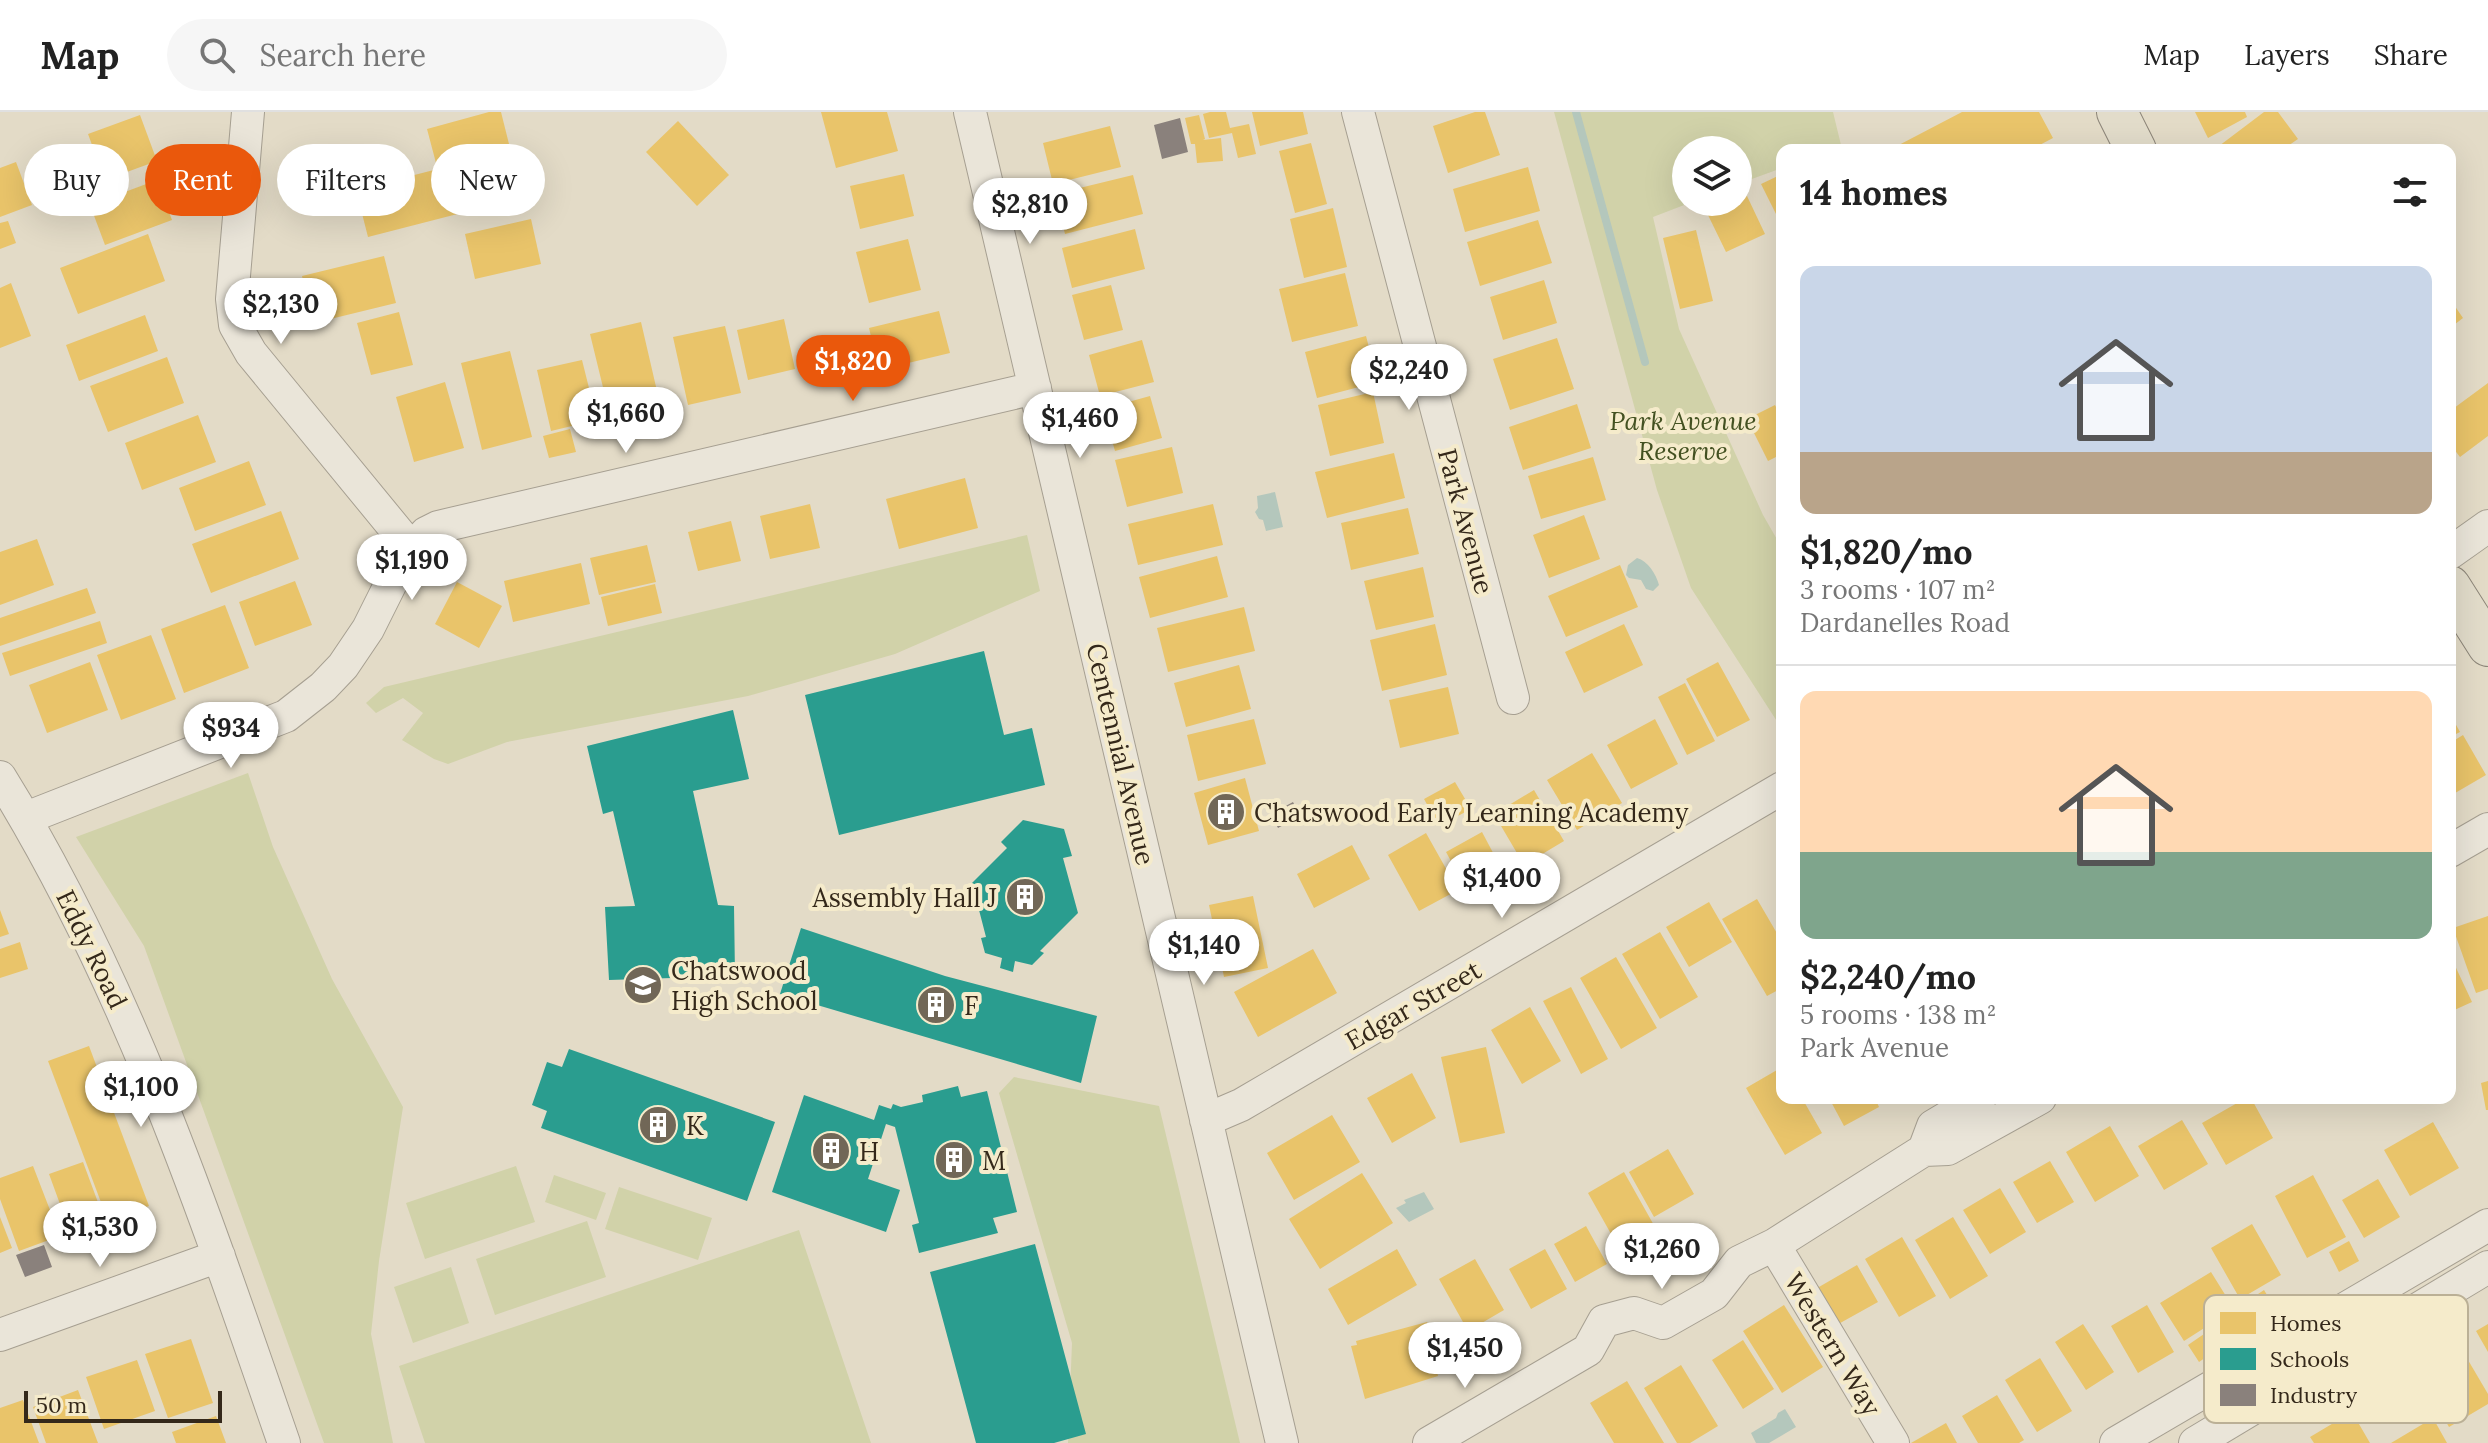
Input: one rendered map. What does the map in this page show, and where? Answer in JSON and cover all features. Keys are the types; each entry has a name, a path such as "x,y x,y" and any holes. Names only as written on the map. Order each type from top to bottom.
{"main road":[{"path":"2117,112 2133,144"},
{"path":"2456,595 2488,646"}],"street":[{"path":"248,112 232,299 235,325 251,353 411,548"},
{"name":"Park Avenue","path":"1358,112 1513,698"},
{"name":"Centennial Avenue","path":"975,113 1035,388 1282,1443"},
{"path":"26,818 286,716 323,687 343,666 368,629 411,548 426,533 438,527 1035,388"},
{"path":"2456,549 2488,526"},
{"name":"Eddy Road","path":"0,777 26,818 111,984 194,1184 284,1443"},
{"name":"Edgar Street","path":"1206,1120 1241,1105 1776,792"},
{"path":"2456,848 2488,829"},
{"path":"1924,1150 1933,1126 1970,1104"},
{"path":"1429,1443 1588,1350 1604,1321 1634,1313 1663,1323 1714,1294 1739,1262 1774,1245 1924,1150 1948,1149 2029,1104"},
{"path":"2369,1295 2488,1225"},
{"name":"Western Way","path":"1774,1245 1893,1443"},
{"path":"0,1335 219,1256"},
{"path":"2441,1295 2488,1267"},
{"path":"2116,1443 2204,1391"},
{"path":"2195,1443 2228,1423"}],"green space":[{"name":"Park Avenue Reserve","path":"1554,112 1833,112 1841,144 1776,144 1776,170 1752,179 1752,136 1672,136 1672,210 1653,217 1679,329 1776,538 1776,720 1691,588 1657,490"},
{"path":"1027,535 1040,591 895,654 748,696 507,742 448,764 402,740 423,713 403,698 376,713 366,703 384,687"},
{"path":"248,773 273,847 332,979 403,1107 371,1334 393,1443 324,1443 144,946 76,837"},
{"path":"1014,1077 1159,1106 1240,1443 1068,1443 1072,1343 999,1093"},
{"path":"516,1166 535,1222 425,1259 406,1203"},
{"path":"554,1175 606,1193 596,1220 545,1202"},
{"path":"619,1187 712,1218 698,1260 605,1229"},
{"path":"587,1221 606,1277 495,1315 476,1259"},
{"path":"799,1230 871,1443 425,1443 399,1366"},
{"path":"451,1267 469,1323 413,1343 394,1287"}],"shaded area":[{"path":"1275,492 1283,527 1266,531 1263,520 1255,512 1258,508 1257,496"},
{"path":"1637,558 1648,565 1656,577 1659,585 1653,591 1646,589 1641,580 1626,575 1628,565"},
{"path":"1424,1192 1434,1209 1409,1222 1396,1208 1406,1203 1404,1200"},
{"path":"1785,1409 1796,1427 1769,1443 1756,1443 1751,1433"}],"building: Homes":[{"path":"489,112 501,112 509,144 431,144 427,129"},
{"path":"821,112 887,112 898,151 836,168"},
{"path":"1226,112 1230,128 1249,124 1256,154 1238,158 1232,133 1209,138 1203,114"},
{"path":"1252,112 1303,112 1308,134 1260,146"},
{"path":"1475,112 1485,112 1500,155 1448,173 1433,126"},
{"path":"1962,112 2039,112 2053,138 2042,144 1901,144"},
{"path":"2195,112 2245,112 2247,117 2208,138"},
{"path":"2264,112 2278,112 2298,139 2291,144 2222,144"},
{"path":"140,115 151,144 145,144 145,165 129,171 129,144 92,144 88,134"},
{"path":"1199,115 1203,140 1221,138 1223,161 1197,163 1195,144 1191,144 1185,118"},
{"path":"678,121 729,175 697,206 646,152"},
{"path":"1110,126 1121,167 1053,184 1043,143"},
{"path":"1311,143 1327,204 1295,213 1279,151"},
{"path":"16,162 24,184 24,208 0,217 0,168"},
{"path":"1528,167 1540,211 1465,232 1453,189"},
{"path":"431,171 431,216 450,216 368,237 363,216 415,216 415,175"},
{"path":"904,174 914,216 860,229 850,186"},
{"path":"1133,175 1143,214 1065,234 1055,194"},
{"path":"1776,177 1776,214 1761,184"},
{"path":"145,184 145,216 170,216 172,220 105,245 94,216 129,216 129,190"},
{"path":"1752,207 1765,234 1726,252 1708,216 1752,216"},
{"path":"1333,208 1347,267 1304,278 1290,219"},
{"path":"531,219 541,264 475,279 465,234"},
{"path":"1538,220 1552,263 1480,286 1467,242"},
{"path":"8,221 16,243 0,249 0,223"},
{"path":"1135,229 1145,269 1072,288 1062,248"},
{"path":"1696,230 1713,301 1680,309 1663,238"},
{"path":"148,234 165,281 78,314 60,268"},
{"path":"908,239 921,290 869,303 856,252"},
{"path":"384,256 396,303 314,323 302,276"},
{"path":"1345,273 1358,326 1292,342 1279,289"},
{"path":"1544,280 1557,323 1503,340 1490,297"},
{"path":"11,283 31,336 0,348 0,288"},
{"path":"1111,285 1123,330 1084,340 1072,295"},
{"path":"2456,308 2463,318 2456,323"},
{"path":"939,311 950,353 879,370 869,328"},
{"path":"399,312 413,365 371,375 357,323"},
{"path":"145,315 158,351 79,381 66,345"},
{"path":"784,319 795,369 748,380 737,330"},
{"path":"641,322 660,404 610,416 590,334"},
{"path":"725,326 741,393 688,405 673,337"},
{"path":"1366,336 1378,382 1317,398 1305,352"},
{"path":"1557,338 1574,389 1510,410 1493,359"},
{"path":"1142,340 1154,382 1100,396 1089,355"},
{"path":"510,351 532,437 482,450 461,363"},
{"path":"167,357 184,403 108,432 90,386"},
{"path":"582,360 597,420 551,431 537,370"},
{"path":"445,382 464,448 414,462 396,397"},
{"path":"2488,383 2488,436 2460,457 2456,452 2456,407"},
{"path":"1373,392 1384,443 1330,456 1318,405"},
{"path":"1150,396 1162,438 1115,451 1103,409"},
{"path":"1577,404 1591,448 1523,470 1509,427"},
{"path":"1775,405 1776,457 1768,461 1747,419"},
{"path":"198,415 216,462 142,490 125,443"},
{"path":"570,429 576,452 549,458 543,436"},
{"path":"1172,447 1183,493 1127,507 1115,460"},
{"path":"1394,453 1405,498 1327,518 1315,472"},
{"path":"1593,457 1606,500 1541,519 1528,476"},
{"path":"249,461 266,505 195,531 179,488"},
{"path":"965,478 978,528 899,549 886,499"},
{"path":"810,504 820,548 770,559 760,516"},
{"path":"1213,504 1223,545 1138,565 1128,524"},
{"path":"1408,508 1419,554 1351,570 1341,523"},
{"path":"281,511 299,559 211,593 192,544"},
{"path":"1584,515 1600,559 1549,578 1533,535"},
{"path":"731,521 741,561 698,571 688,532"},
{"path":"37,539 54,585 0,605 0,552"},
{"path":"647,545 656,582 599,595 590,558"},
{"path":"1217,556 1228,597 1150,618 1139,577"},
{"path":"581,563 590,604 513,622 504,581"},
{"path":"1620,565 1638,607 1566,637 1548,596"},
{"path":"1423,567 1434,617 1376,630 1364,581"},
{"path":"295,581 312,625 255,646 239,602"},
{"path":"457,582 502,606 479,648 435,624"},
{"path":"655,584 662,613 608,626 601,597"},
{"path":"87,588 96,613 0,646 0,618"},
{"path":"225,605 249,668 184,693 161,629"},
{"path":"1244,607 1255,651 1168,672 1157,628"},
{"path":"100,621 107,643 10,676 2,653"},
{"path":"1435,624 1447,675 1382,691 1370,640"},
{"path":"1624,624 1643,665 1584,693 1565,652"},
{"path":"151,635 176,699 121,720 97,655"},
{"path":"90,662 108,710 47,733 29,685"},
{"path":"1718,662 1750,720 1717,737 1686,679"},
{"path":"1239,665 1251,709 1186,727 1174,683"},
{"path":"1685,683 1715,741 1687,755 1658,697"},
{"path":"1448,687 1459,734 1400,748 1389,700"},
{"path":"1254,719 1266,764 1198,781 1187,735"},
{"path":"1655,719 1678,764 1631,789 1607,745"},
{"path":"2463,735 2486,775 2456,792 2456,739"},
{"path":"1592,753 1622,803 1577,830 1547,780"},
{"name":"Chatswood Early Learning Academy","path":"1245,778 1259,831 1208,845 1194,793"},
{"path":"1455,782 1471,809 1439,826 1424,799"},
{"path":"1534,790 1564,841 1524,865 1494,814"},
{"path":"1482,832 1499,864 1463,883 1446,852"},
{"path":"1426,833 1458,890 1419,911 1388,855"},
{"path":"1352,845 1370,879 1314,908 1297,874"},
{"path":"1253,896 1268,968 1224,977 1209,905"},
{"path":"1757,899 1776,932 1776,991 1767,996 1722,919"},
{"path":"1709,902 1732,942 1689,967 1666,927"},
{"path":"0,910 9,934 0,937"},
{"path":"2488,916 2488,989 2476,993 2456,936 2456,927"},
{"path":"1660,932 1698,997 1660,1019 1622,954"},
{"path":"20,942 28,969 0,978 0,949"},
{"path":"1313,949 1337,993 1258,1037 1234,992"},
{"path":"1616,957 1657,1028 1621,1049 1580,978"},
{"path":"2456,968 2472,1002 2456,1009"},
{"path":"1571,987 1608,1059 1581,1074 1543,1001"},
{"path":"1530,1007 1561,1061 1522,1084 1491,1030"},
{"path":"89,1046 149,1206 108,1221 48,1061"},
{"path":"1486,1047 1505,1133 1460,1143 1441,1057"},
{"path":"1776,1070 1776,1104 1805,1104 1822,1133 1785,1155 1746,1088"},
{"path":"1412,1073 1436,1118 1392,1143 1367,1098"},
{"path":"2488,1081 2488,1110 2486,1110 2481,1083"},
{"path":"1832,1104 1878,1104 1879,1107 1844,1126"},
{"path":"2235,1104 2254,1104 2273,1138 2226,1165 2202,1123"},
{"path":"1332,1115 1360,1162 1294,1200 1267,1153"},
{"path":"2182,1120 2208,1164 2164,1190 2138,1146"},
{"path":"2433,1122 2459,1168 2410,1196 2384,1150"},
{"path":"2110,1126 2139,1176 2095,1202 2066,1152"},
{"path":"1668,1149 1694,1194 1654,1217 1629,1172"},
{"path":"2050,1161 2074,1202 2037,1223 2013,1182"},
{"path":"83,1162 106,1224 72,1237 49,1174"},
{"path":"33,1166 60,1236 19,1251 0,1199 0,1178"},
{"path":"1624,1172 1660,1236 1624,1257 1588,1193"},
{"path":"1362,1173 1393,1223 1320,1269 1289,1219"},
{"path":"2313,1175 2346,1237 2307,1258 2275,1196"},
{"path":"2378,1179 2400,1217 2364,1238 2342,1200"},
{"path":"2000,1188 2026,1232 1990,1254 1963,1210"},
{"path":"0,1217 12,1248 0,1253"},
{"path":"1953,1217 1988,1276 1950,1299 1915,1240"},
{"path":"2252,1224 2281,1275 2247,1295 2238,1295 2211,1248"},
{"path":"1586,1226 1607,1264 1575,1282 1554,1244"},
{"path":"1902,1237 1936,1296 1899,1317 1865,1259"},
{"path":"2349,1241 2359,1261 2339,1272 2329,1252"},
{"path":"1397,1249 1417,1285 1348,1325 1328,1289"},
{"path":"1545,1249 1567,1289 1531,1309 1509,1269"},
{"path":"1475,1259 1504,1310 1468,1331 1439,1279"},
{"path":"1857,1265 1878,1302 1833,1327 1812,1291"},
{"path":"2211,1272 2225,1295 2204,1295 2204,1328 2184,1341 2160,1303"},
{"path":"1784,1305 1823,1367 1782,1393 1743,1331"},
{"path":"2147,1305 2174,1352 2138,1373 2111,1326"},
{"path":"1427,1322 1439,1366 1436,1367 1438,1376 1365,1399 1351,1346 1357,1345 1356,1341"},
{"path":"2083,1324 2114,1372 2086,1390 2055,1342"},
{"path":"2488,1324 2488,1352 2476,1331"},
{"path":"2204,1334 2204,1359 2199,1362 2188,1345"},
{"path":"191,1339 213,1403 168,1418 145,1354"},
{"path":"1743,1340 1774,1389 1743,1409 1712,1360"},
{"path":"2040,1358 2072,1411 2037,1432 2005,1380"},
{"path":"137,1360 155,1411 104,1429 86,1377"},
{"path":"2468,1360 2488,1394 2488,1404 2468,1416"},
{"path":"1681,1365 1718,1426 1690,1443 1677,1443 1644,1388"},
{"path":"1627,1381 1664,1443 1614,1443 1590,1403"},
{"path":"78,1390 98,1443 46,1443 33,1407"},
{"path":"1997,1395 2024,1440 2019,1443 1978,1443 1962,1416"},
{"path":"23,1400 39,1443 0,1443 0,1408"},
{"path":"216,1416 226,1443 176,1443 172,1432"},
{"path":"1946,1423 1957,1443 1911,1443"},
{"path":"2334,1423 2358,1423 2370,1443 2314,1443 2310,1437"},
{"path":"2425,1423 2436,1423 2447,1443 2391,1443"}],"building: Schools":[{"path":"984,651 1004,735 1032,728 1045,785 839,835 805,695"},
{"path":"733,710 749,779 693,791 718,905 734,906 735,976 609,980 605,907 635,906 613,811 603,814 587,746"},
{"name":"Assembly Hall J","path":"1023,820 1064,829 1072,856 1063,858 1078,913 1040,951 1044,953 1032,965 1015,961 1013,972 1000,968 1002,958 985,953 981,938 986,937 972,883 1007,848 1001,842"},
{"name":"F","path":"801,928 945,976 1097,1016 1081,1083 780,994"},
{"name":"K","path":"569,1049 775,1122 747,1201 541,1128 547,1111 532,1105 547,1062 562,1067"},
{"path":"958,1086 961,1097 987,1091 1017,1212 993,1218 998,1233 919,1253 912,1225 919,1223 895,1127 886,1124 868,1179 900,1190 886,1232 772,1192 804,1095 874,1120 879,1105 891,1109 893,1104 901,1107 923,1102 922,1095"},
{"path":"1035,1244 1086,1434 1054,1443 976,1443 930,1272"}],"building: Industry":[{"path":"1180,118 1188,152 1162,159 1154,125"},
{"path":"1293,802 1300,816 1278,828 1271,814"},
{"path":"44,1245 52,1267 25,1277 16,1255"}],"waterway":[{"path":"1576,112 1645,362"}],"place":[{"name":"Chatswood Early Learning Academy","path":"1226,812"},
{"name":"Assembly Hall J","path":"1025,897"},
{"name":"Chatswood High School","path":"643,985"},
{"name":"F","path":"936,1005"},
{"name":"K","path":"658,1125"},
{"name":"H","path":"831,1151"},
{"name":"M","path":"954,1160"}]}
